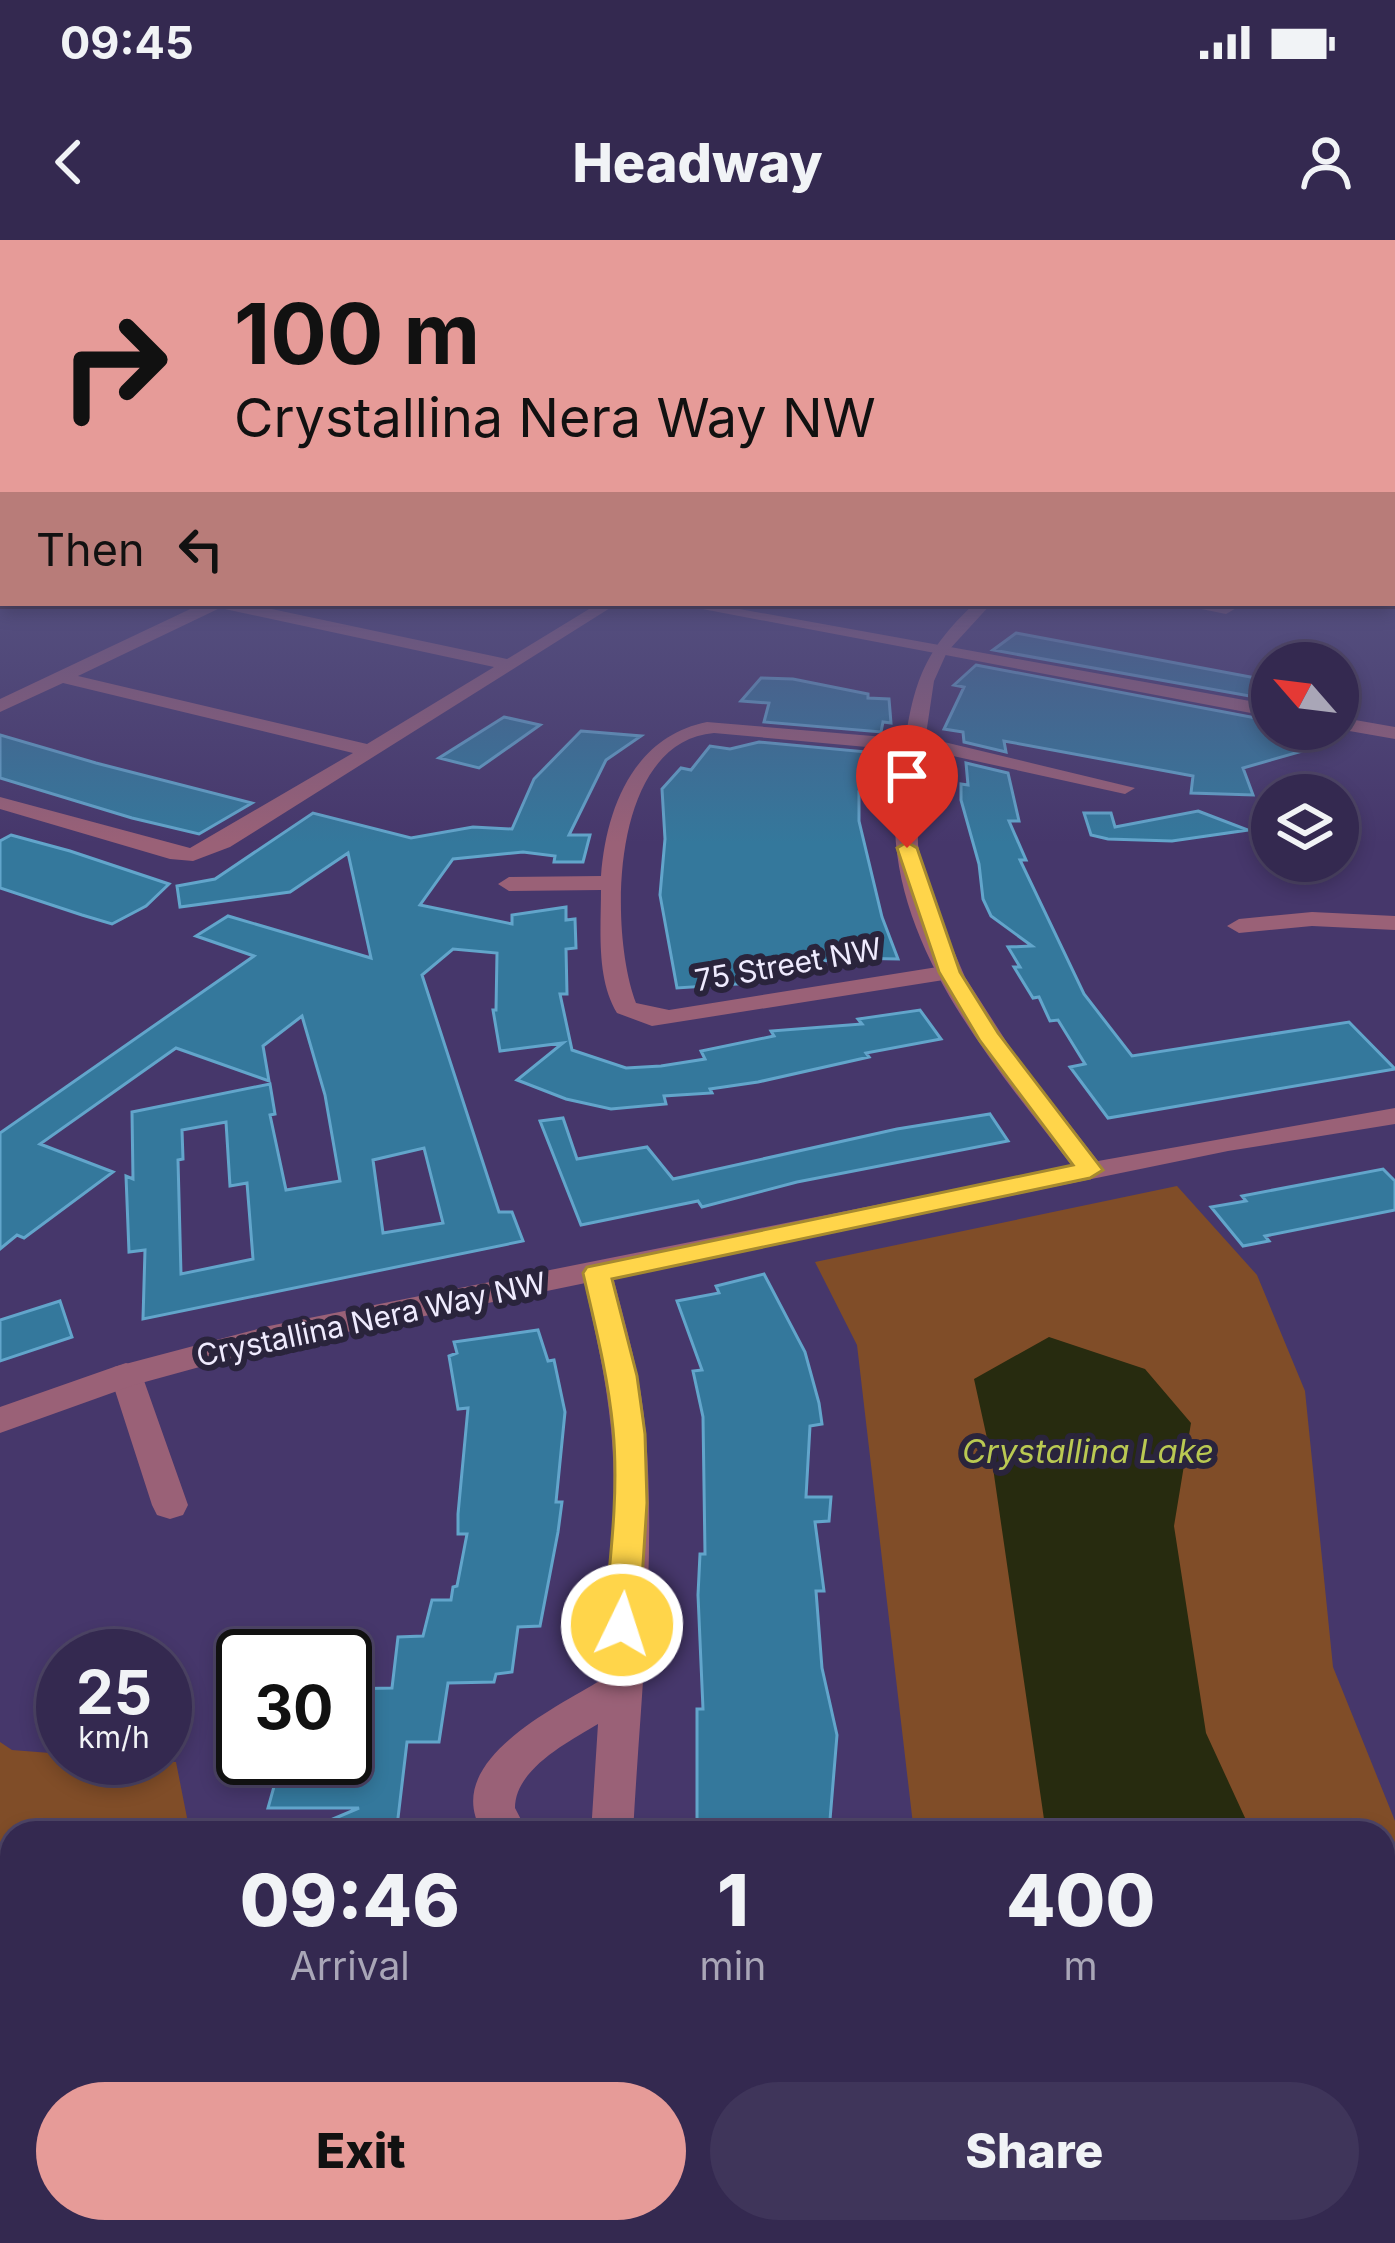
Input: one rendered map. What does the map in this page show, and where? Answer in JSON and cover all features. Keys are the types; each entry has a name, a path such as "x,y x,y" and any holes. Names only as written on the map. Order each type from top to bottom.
{"street":[{"path":"0,706 106,655"},
{"path":"469,655 510,664"},
{"path":"0,803 170,853 193,855 222,842 524,655"},
{"path":"935,655 918,699 905,800 907,848 950,972 988,1036 1090,1170"},
{"path":"968,655 1251,707"},
{"path":"62,676 370,751"},
{"path":"509,884 612,883 619,816 629,787 650,760 688,731 704,727 914,744 1125,788"},
{"path":"1359,727 1395,733"},
{"name":"75 Street NW","path":"612,883 619,988 626,1008 637,1015 669,1018 950,972"},
{"path":"1239,926 1312,919 1395,922"},
{"name":"Crystallina Nera Way NW","path":"0,1420 126,1375 269,1337 1090,1170 1395,1116"},
{"path":"597,1273 622,1376 631,1503 612,1821"},
{"path":"126,1375 170,1505"},
{"path":"494,1821 490,1803 505,1770 617,1691"}],"shaded area":[{"path":"1177,1186 1257,1275 1305,1391 1333,1667 1395,1821 913,1821 857,1345 815,1262"},
{"path":"0,1742 12,1750 36,1752 36,1785 181,1785 188,1821 0,1821"}],"water":[{"name":"Crystallina Lake","path":"1049,1337 1145,1369 1191,1423 1174,1526 1206,1733 1246,1821 1044,1821 992,1461 974,1379"}],"building":[{"path":"1024,655 1136,655 1251,677 1251,696"},
{"path":"976,665 1251,717 1251,750 1306,750 1243,768 1251,795 1191,793 1193,776 1004,741 1006,752 964,742 963,732 944,729 964,687 954,685"},
{"path":"761,678 793,679 889,699 891,723 883,722 881,732 764,722 769,703 741,701"},
{"path":"504,717 540,725 479,768 439,758"},
{"path":"581,731 641,736 606,760 569,835 590,835 583,862 554,862 555,856 523,852 453,859 420,905 512,924 512,915 566,907 566,920 575,919 576,948 566,949 567,994 560,994 572,1050 626,1068 661,1066 705,1059 701,1051 774,1036 771,1031 862,1024 858,1019 920,1010 941,1039 710,1089 712,1093 664,1096 666,1104 611,1109 566,1099 517,1080 563,1043 500,1051 493,1010 497,953 453,949 422,975 499,1212 512,1212 523,1241 143,1319 145,1250 129,1252 126,1176 133,1179 132,1112 270,1084 275,1114 270,1115 286,1190 340,1181 325,1095 302,1016 263,1046 269,1081 176,1048 40,1144 113,1172 24,1238 17,1235 0,1249 0,1133 254,956 196,936 228,916 371,958 348,853 290,892 180,907 177,886 215,879 313,813 411,838 473,827 512,829 534,779","holes":["226,1122 230,1186 247,1183 253,1259 181,1274 178,1160 183,1159 182,1130","424,1148 443,1223 383,1233 373,1160"]},
{"path":"0,735 252,803 199,834 132,818 0,778"},
{"path":"759,742 878,753 875,774 867,773 867,793 859,792 859,821 882,917 898,959 846,958 763,969 767,982 677,988 660,895 665,839 662,789 681,768 691,770 710,746 730,749"},
{"path":"966,763 1008,773 1019,821 1009,821 1026,860 1020,860 1084,994 1132,1056 1349,1022 1395,1069 1108,1118 1070,1067 1085,1064 1058,1020 1050,1021 1039,997 1033,998 1014,967 1020,967 1008,947 1032,946 991,916 983,899 979,864 961,800 961,784 968,785"},
{"path":"1198,811 1248,830 1172,841 1108,839 1091,835 1084,813 1111,813 1115,827"},
{"path":"11,835 169,884 146,906 112,924 82,915 0,888 0,841"},
{"path":"990,1114 1008,1141 797,1182 702,1207 698,1201 581,1225 540,1121 563,1118 577,1159 647,1147 673,1179 897,1129"},
{"path":"1383,1169 1395,1181 1395,1210 1265,1236 1269,1241 1243,1246 1211,1207 1246,1201 1242,1196"},
{"path":"764,1274 805,1352 819,1403 822,1424 810,1426 806,1497 831,1497 829,1521 815,1522 824,1591 816,1591 822,1668 837,1735 830,1821 697,1821 697,1709 703,1709 698,1595 700,1554 705,1554 703,1417 693,1371 702,1370 677,1301 719,1293 716,1286"},
{"path":"60,1301 72,1337 0,1361 0,1320"},
{"path":"538,1330 548,1361 554,1360 565,1412 556,1502 562,1502 540,1626 518,1627 512,1672 496,1674 494,1682 448,1683 439,1742 407,1742 399,1821 328,1821 359,1808 268,1808 274,1785 372,1785 372,1688 392,1688 398,1637 423,1636 432,1600 451,1600 457,1586 467,1534 458,1534 458,1514 468,1408 458,1409 449,1356 457,1353 454,1342"}],"route":[{"path":"622,1625 631,1503 629,1434 622,1376 597,1273 1090,1170 988,1036 950,972 907,848"}]}
